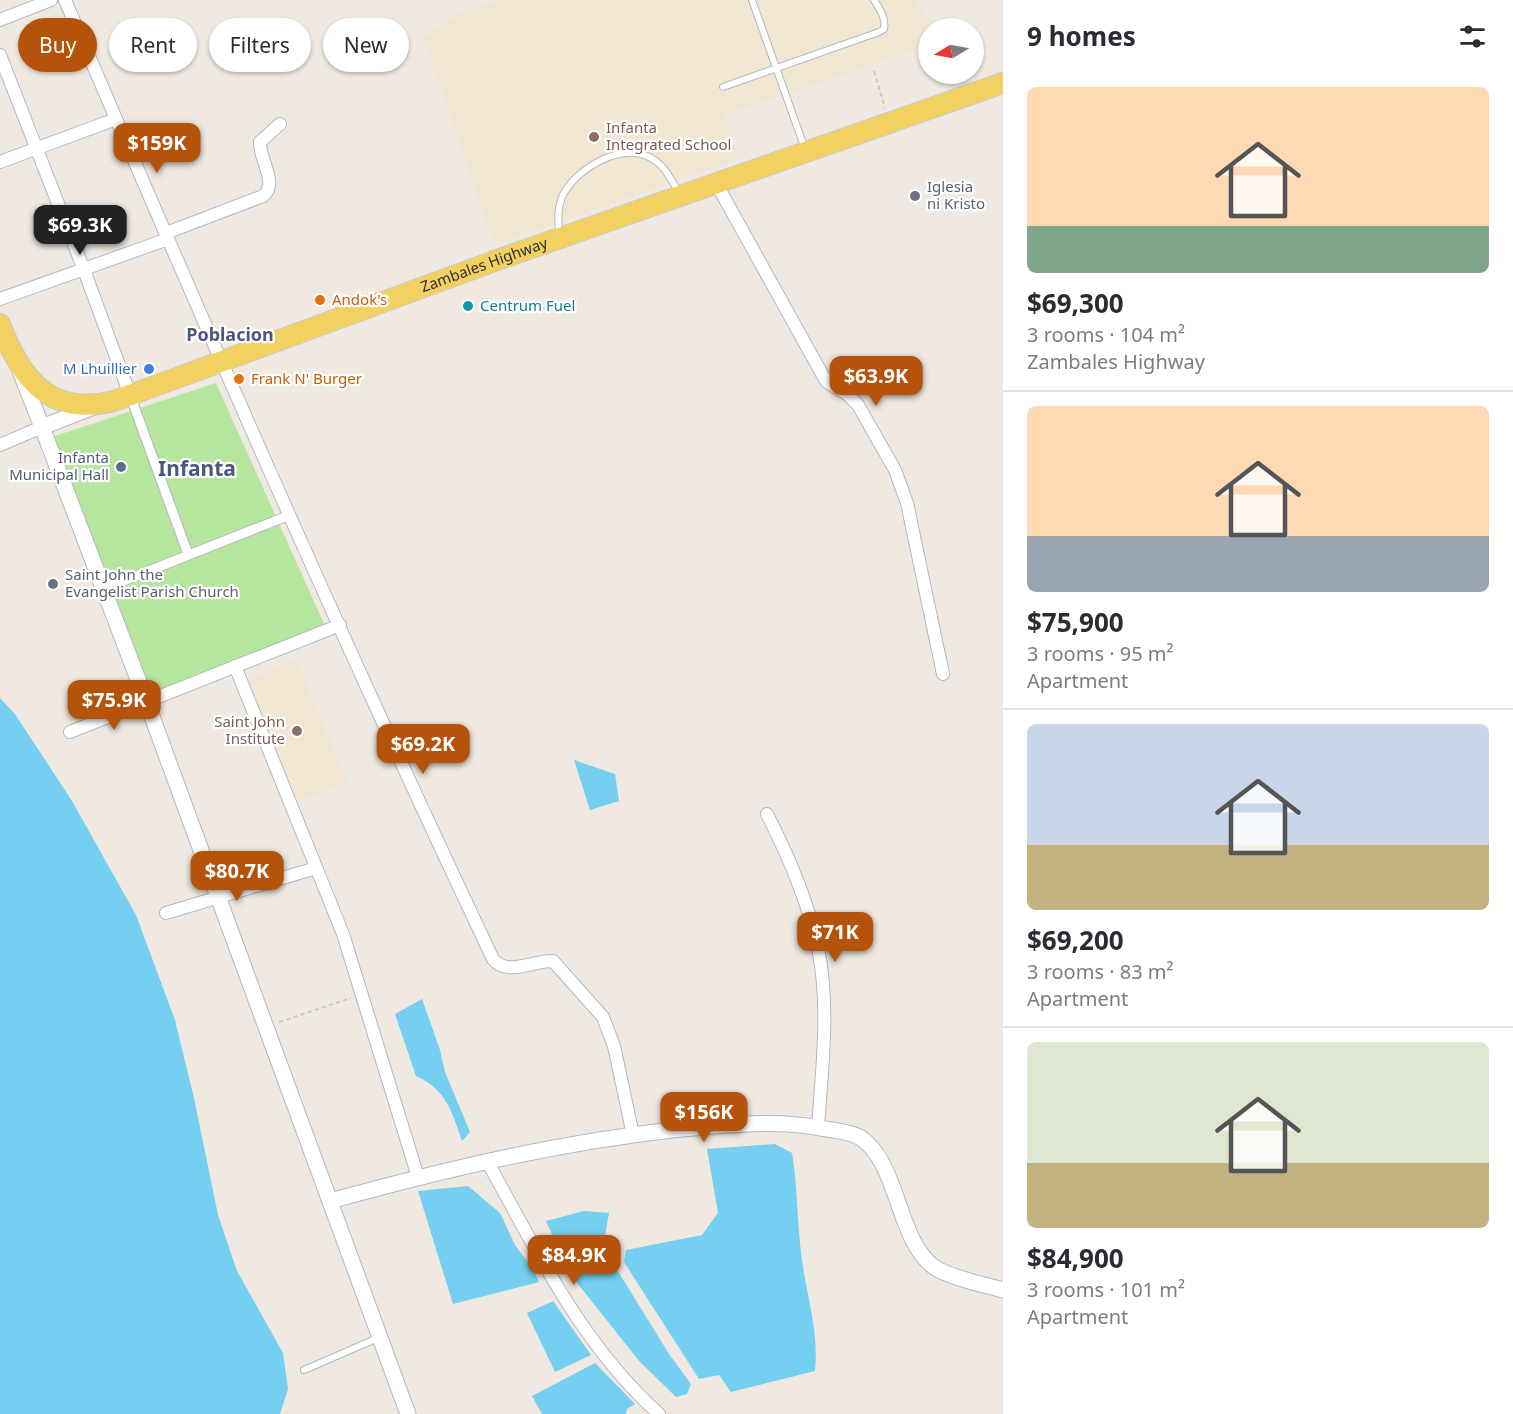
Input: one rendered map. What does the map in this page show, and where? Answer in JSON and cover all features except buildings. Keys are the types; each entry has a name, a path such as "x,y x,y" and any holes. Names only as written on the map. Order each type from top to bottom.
{"main road":[{"name":"Zambales Highway","path":"0,324 17,363 30,379 53,397 79,405 98,405 559,238 1003,83"}],"street":[{"path":"0,20 51,0"},
{"path":"65,0 290,515 424,815 493,959 497,964 508,968 553,961 603,1017 614,1046 633,1135"},
{"path":"0,55 84,270 188,554"},
{"path":"0,162 116,119"},
{"path":"0,299 84,270 263,196 269,187 269,179 260,152 260,142 280,124"},
{"path":"716,183 822,374 827,382 847,394 858,405 895,470 907,503 943,674"},
{"path":"17,363 147,703 408,1414"},
{"path":"0,445 98,405"},
{"path":"103,589 290,515"},
{"path":"70,732 340,625"},
{"path":"235,666 343,934 418,1177"},
{"path":"767,814 797,877 818,948 823,987 824,1026 818,1127"},
{"path":"166,912 316,868"},
{"path":"330,1201 487,1161 633,1135 730,1124 771,1123 818,1127 853,1134 868,1145 881,1164 920,1250 936,1268 1003,1290"},
{"path":"487,1161 580,1325 609,1363 659,1414"}],"lane":[{"path":"752,0 806,152"},
{"path":"723,87 879,32 884,29 883,14 874,0"},
{"path":"559,238 559,206 564,194 582,172 605,159 628,153 641,154 653,159 668,175 680,195"},
{"path":"304,1370 381,1336"}],"path":[{"path":"874,71 890,124"},
{"path":"267,1027 362,994"}],"shaded area":[{"name":"Infanta Integrated School","path":"506,0 915,0 927,18 918,18 918,48 724,115 738,159 495,245 423,38 465,10"},
{"name":"Saint John Institute","path":"296,660 347,782 296,802 248,680"}],"green space":[{"path":"216,383 324,624 152,696 52,437"}],"water":[{"path":"0,698 15,714 72,801 136,915 175,1020 218,1215 237,1271 283,1353 288,1389 280,1414 0,1414"},
{"path":"574,760 615,774 619,801 590,810"},
{"path":"422,999 440,1050 445,1072 470,1132 462,1141 451,1111 442,1095 416,1076 395,1014"},
{"path":"775,1144 792,1153 802,1260 814,1329 815,1371 731,1392 719,1375 699,1379 624,1262 626,1250 702,1235 718,1213 707,1149"},
{"path":"468,1186 500,1213 515,1245 533,1269 539,1282 453,1304 418,1191"},
{"path":"584,1211 609,1213 603,1247 669,1354 691,1384 687,1394 676,1397 640,1362 574,1279 567,1258 579,1251 555,1241 546,1221"},
{"path":"553,1301 591,1355 555,1372 527,1313"},
{"path":"595,1363 635,1404 627,1409 626,1414 542,1414 532,1396"}],"place":[{"name":"Infanta Integrated School","path":"594,137"},
{"name":"Iglesia ni Kristo","path":"915,196"},
{"name":"Andok's","path":"320,300"},
{"name":"Centrum Fuel","path":"468,306"},
{"name":"M Lhuillier","path":"149,369"},
{"name":"Frank N' Burger","path":"239,379"},
{"name":"Infanta Municipal Hall","path":"121,467"},
{"name":"Saint John the Evangelist Parish Church","path":"53,584"},
{"name":"Saint John Institute","path":"297,731"}],"district":[{"name":"Poblacion","path":"230,335"},
{"name":"Infanta","path":"197,469"}]}
